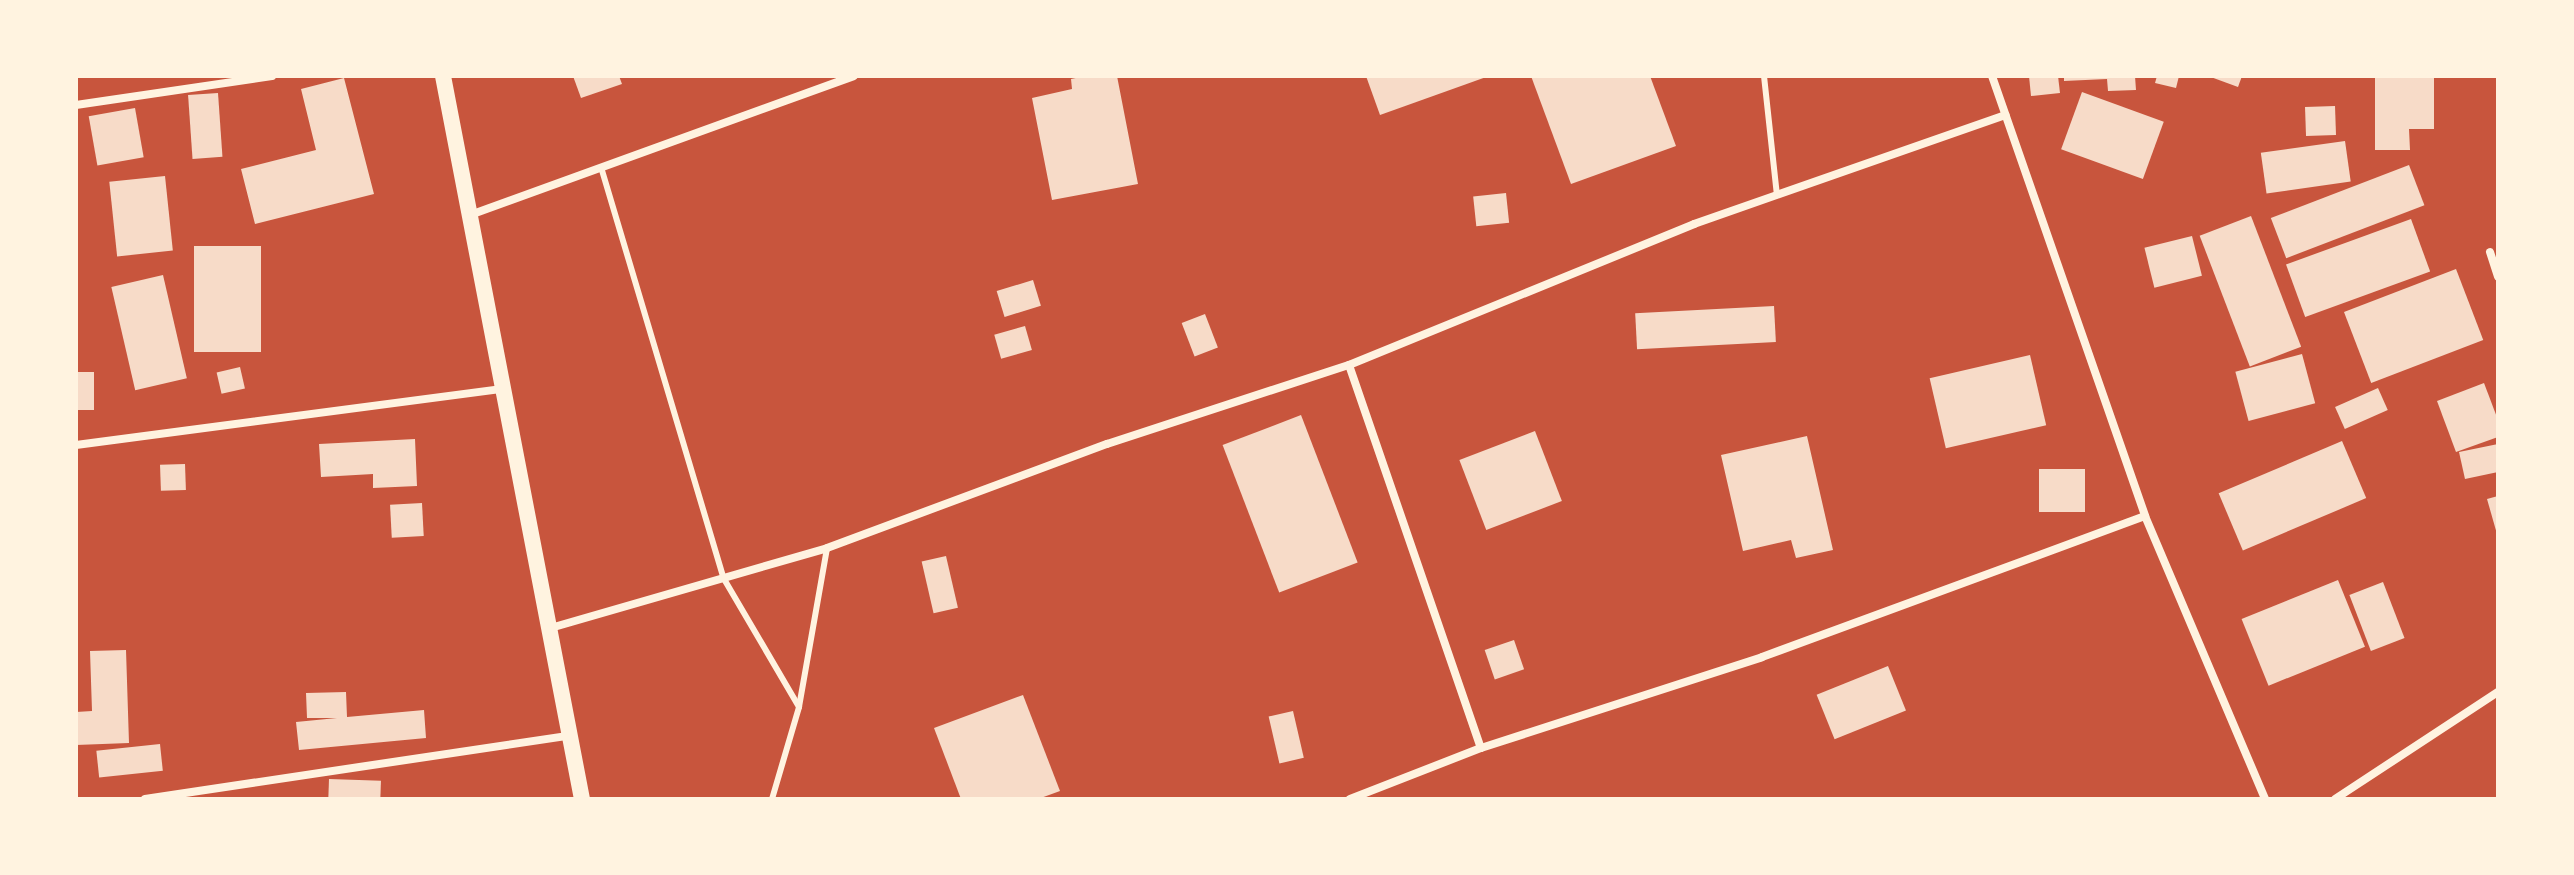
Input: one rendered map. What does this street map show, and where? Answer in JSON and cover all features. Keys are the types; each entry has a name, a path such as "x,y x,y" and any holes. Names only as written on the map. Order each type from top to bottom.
{"main road":[{"path":"443,76 546,629 582,799"}],"street":[{"path":"76,105 272,76"},
{"path":"470,215 854,76"},
{"path":"1992,76 2145,516 2265,799"},
{"path":"546,629 827,548 1107,444 1349,365 1777,195 2005,115"},
{"path":"2490,252 2498,277"},
{"path":"1349,365 1481,748"},
{"path":"76,445 500,389"},
{"path":"1350,799 1481,748 1762,657 2145,516"},
{"path":"2335,799 2498,692"},
{"path":"145,799 570,736"}],"lane":[{"path":"1764,76 1777,195"},
{"path":"601,167 724,579 799,707"},
{"path":"772,799 799,707 827,548"}],"building":[{"path":"573,76 619,76 622,84 581,98"},
{"path":"1117,76 1138,184 1052,200 1032,98 1072,89 1071,79"},
{"path":"1366,76 1489,76 1380,115"},
{"path":"1531,76 1650,76 1676,146 1571,184"},
{"path":"2029,76 2058,76 2060,93 2031,96"},
{"path":"2064,76 2135,76 2136,90 2108,91 2107,79 2064,81"},
{"path":"2157,76 2179,76 2176,88 2155,83"},
{"path":"2208,76 2242,76 2238,87"},
{"path":"2375,76 2434,76 2434,129 2409,129 2410,150 2375,150"},
{"path":"344,78 374,194 255,224 241,169 316,150 301,89"},
{"path":"2082,92 2164,122 2143,179 2061,149"},
{"path":"218,93 222,157 193,159 188,95"},
{"path":"2335,106 2336,135 2306,136 2305,107"},
{"path":"135,108 144,157 97,165 89,116"},
{"path":"2345,141 2351,182 2267,193 2261,153"},
{"path":"2409,165 2424,205 2286,258 2271,218"},
{"path":"165,176 173,251 117,256 109,182"},
{"path":"1506,193 1509,223 1476,226 1473,196"},
{"path":"2251,216 2301,347 2250,366 2200,236"},
{"path":"2411,219 2430,272 2305,317 2286,264"},
{"path":"2192,236 2202,276 2154,288 2144,248"},
{"path":"194,246 261,246 261,352 194,352"},
{"path":"2456,269 2483,340 2371,383 2344,312"},
{"path":"163,275 187,378 135,390 111,287"},
{"path":"1033,280 1041,306 1005,317 997,291"},
{"path":"1774,306 1776,342 1637,349 1635,313"},
{"path":"1205,314 1218,348 1195,357 1182,323"},
{"path":"1025,326 1032,350 1001,359 994,335"},
{"path":"2302,354 2315,403 2249,421 2235,372"},
{"path":"2030,355 2046,425 1946,448 1930,378"},
{"path":"240,367 245,388 222,394 217,372"},
{"path":"76,372 94,372 94,410 76,410"},
{"path":"2484,383 2498,420 2498,437 2456,452 2437,401"},
{"path":"2378,388 2388,410 2345,429 2335,407"},
{"path":"1301,415 1358,563 1279,593 1223,445"},
{"path":"1535,431 1562,501 1486,530 1459,460"},
{"path":"1807,436 1833,550 1796,558 1791,540 1743,551 1721,455"},
{"path":"415,439 417,486 373,488 373,474 321,477 319,444"},
{"path":"2342,441 2366,498 2243,550 2219,493"},
{"path":"2498,444 2498,472 2465,479 2459,452"},
{"path":"185,464 186,490 161,491 160,465"},
{"path":"2039,469 2085,469 2085,512 2039,512"},
{"path":"2498,496 2498,534 2497,534 2487,499"},
{"path":"422,503 424,536 392,538 390,505"},
{"path":"946,556 958,608 934,613 922,562"},
{"path":"2338,580 2365,647 2269,686 2242,619"},
{"path":"2383,582 2405,638 2371,651 2349,595"},
{"path":"1514,640 1524,669 1495,679 1485,650"},
{"path":"126,650 129,743 76,745 76,712 92,711 90,651"},
{"path":"1888,666 1906,711 1835,739 1817,695"},
{"path":"346,692 347,717 424,710 426,738 299,750 296,722 337,718 307,718 306,693"},
{"path":"1023,695 1060,791 1038,799 961,799 934,728"},
{"path":"1293,711 1304,758 1279,763 1269,717"},
{"path":"160,744 163,771 99,778 96,751"},
{"path":"329,779 381,781 380,799 328,799"}]}
